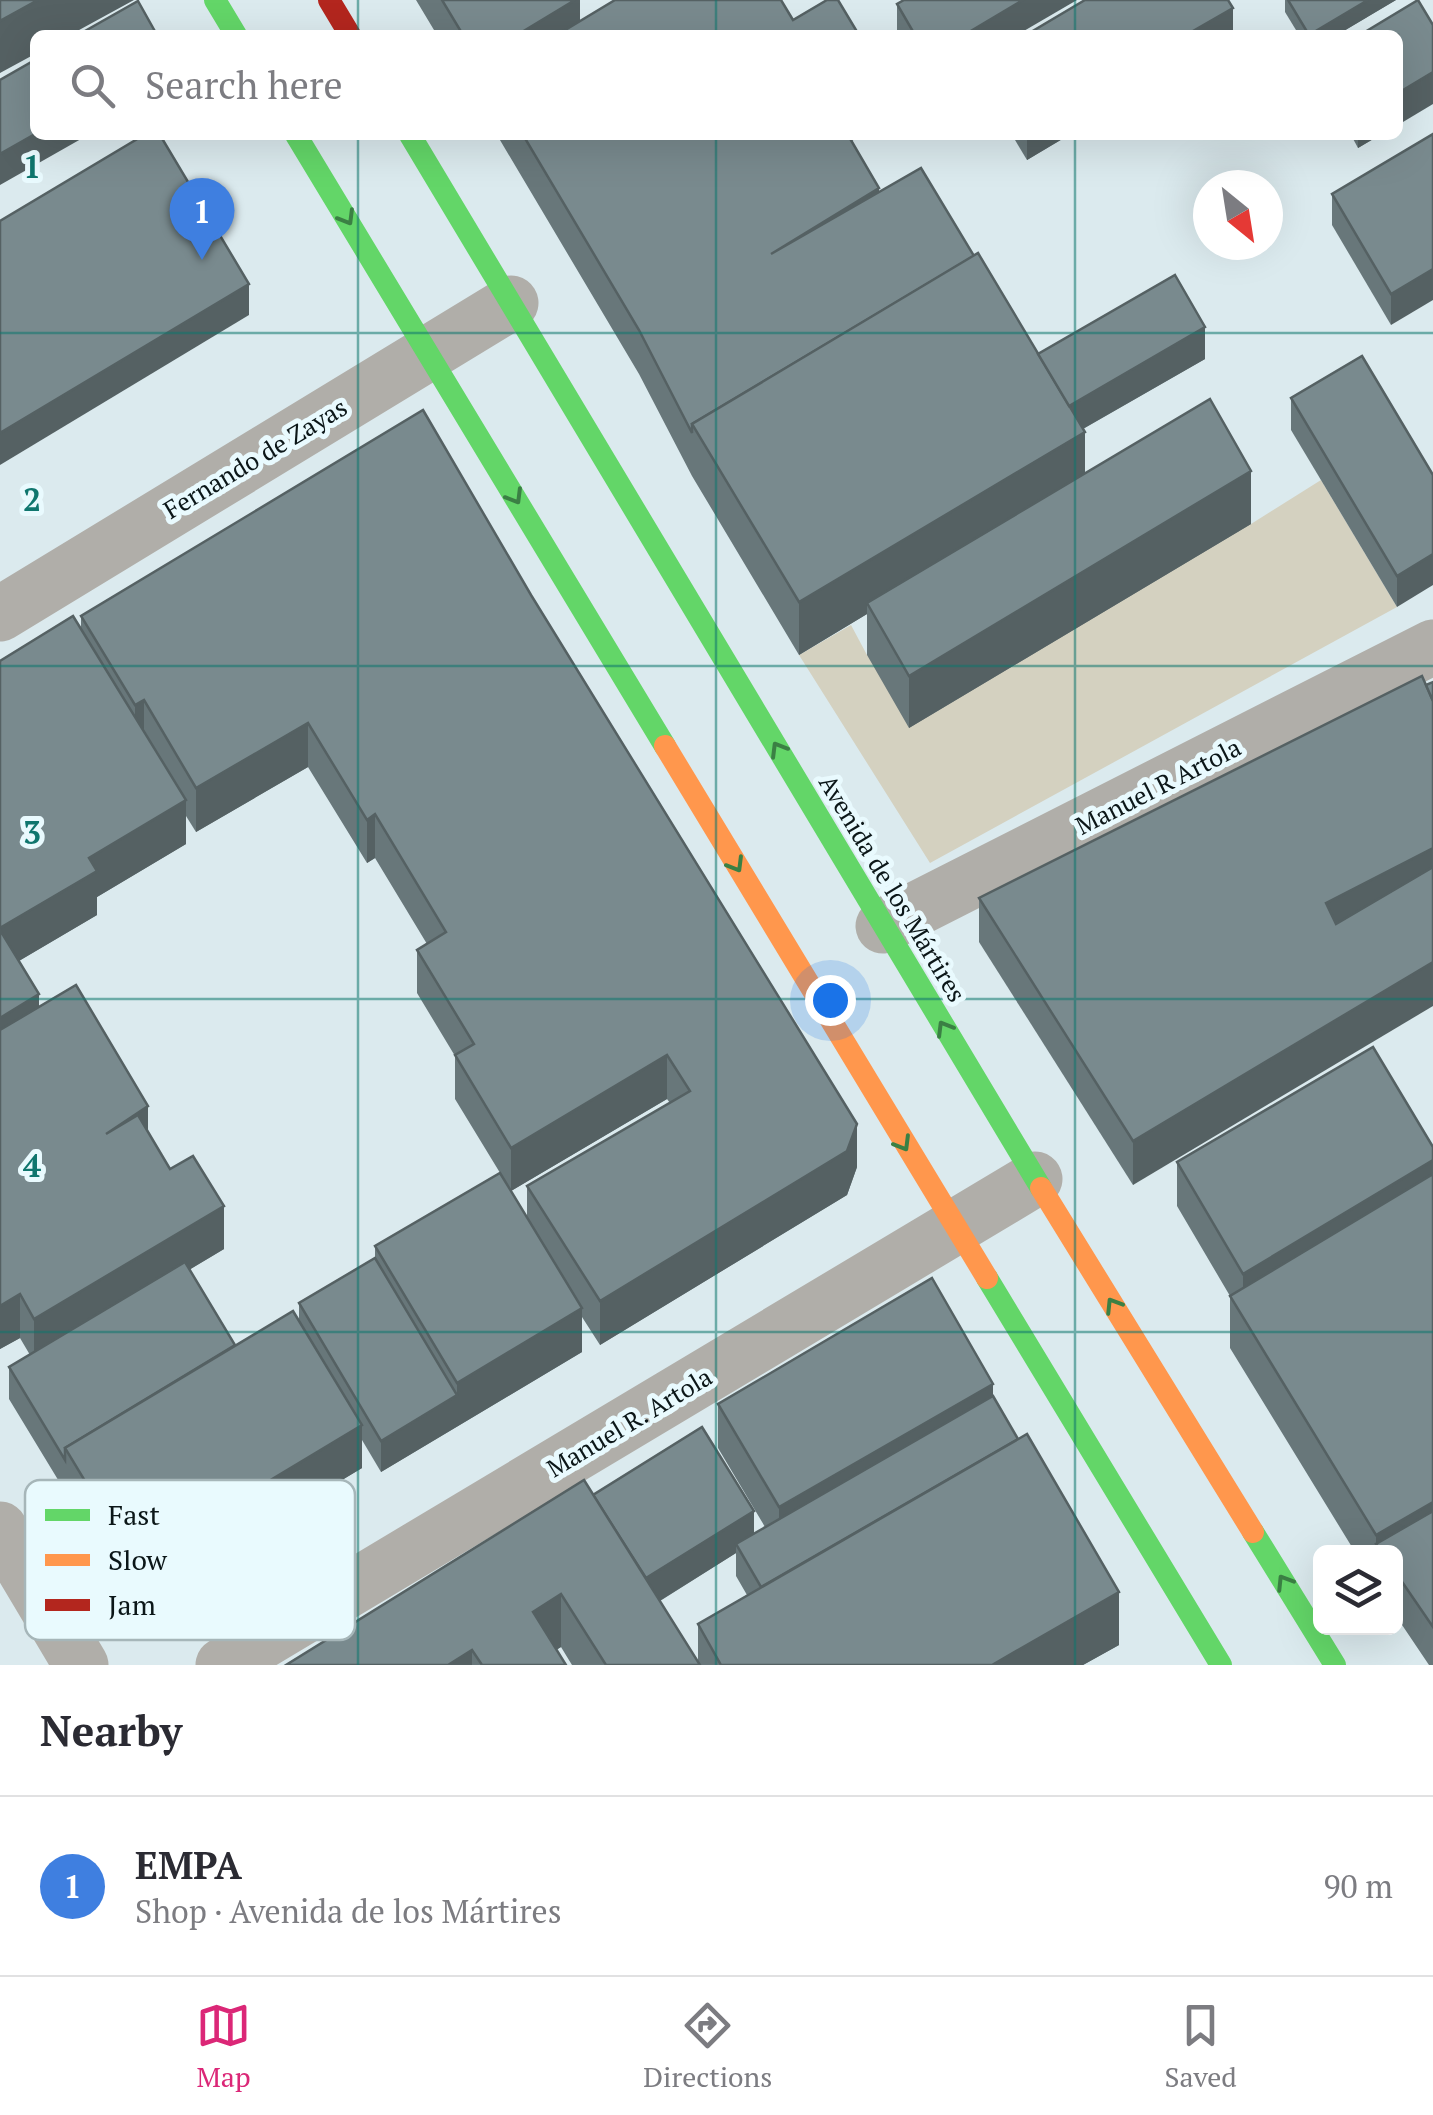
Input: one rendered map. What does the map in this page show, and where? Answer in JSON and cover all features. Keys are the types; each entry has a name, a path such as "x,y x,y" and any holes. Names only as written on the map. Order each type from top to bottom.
{"main road":[{"path":"215,0 233,30"},
{"path":"329,0 347,30"},
{"path":"299,140 1220,1665"},
{"name":"Avenida de los Mártires","path":"413,140 1034,1178 1335,1665"}],"street":[{"name":"Fernando de Zayas","path":"0,614 511,303"},
{"name":"Manuel R Artola","path":"884,926 1433,647"},
{"name":"Manuel R. Artola","path":"355,1586 1034,1178"},
{"path":"0,1529 25,1571"},
{"path":"66,1640 81,1665"},
{"name":"Manuel R. Artola","path":"223,1665 265,1640"}],"shaded area":[{"path":"1321,480 1397,607 930,863 799,655 851,625 867,655 1251,524"}],"building":[{"path":"0,0 38,0 0,21"},
{"path":"442,0 575,0 525,30 460,30"},
{"path":"615,0 781,0 793,20 827,0 838,0 856,30 565,30"},
{"path":"904,0 1023,0 972,30 912,30 897,4"},
{"path":"1085,0 1228,0 1233,8 1195,30 1034,30"},
{"path":"1288,0 1368,0 1317,30 1306,30"},
{"path":"1418,0 1433,25 1433,72 1403,90 1403,30 1368,30"},
{"path":"138,1 154,30 87,30"},
{"path":"30,63 30,137 0,154 0,80"},
{"path":"1433,134 1433,269 1391,294 1332,194"},
{"path":"136,140 163,140 249,284 0,433 0,221"},
{"path":"526,140 851,140 879,188 771,254 921,168 974,256 692,424 692,433 639,330"},
{"path":"978,253 1085,432 799,602 692,424"},
{"path":"1175,275 1205,327 1069,406 1038,354"},
{"path":"1362,356 1433,475 1433,554 1397,576 1291,398"},
{"path":"1210,399 1251,471 909,676 867,603"},
{"path":"423,410 531,595 857,1124 847,1151 600,1301 527,1186 690,1091 667,1055 511,1148 455,1055 474,1044 417,950 446,932 375,814 367,820 308,723 196,788 144,700 135,705 81,616"},
{"path":"73,616 186,800 89,858 97,871 0,928 0,661"},
{"path":"1422,676 1433,701 1433,848 1326,903 1336,924 1433,867 1433,962 1133,1141 979,898"},
{"path":"1433,682 1433,701 1426,685"},
{"path":"0,930 39,994 0,1018"},
{"path":"76,985 148,1106 106,1134 138,1115 170,1169 193,1156 224,1206 34,1319 20,1294 0,1306 0,1030"},
{"path":"1373,1047 1433,1147 1433,1160 1243,1274 1177,1162"},
{"path":"500,1173 582,1308 457,1383 375,1246"},
{"path":"1433,1174 1433,1502 1376,1535 1230,1296"},
{"path":"375,1258 457,1395 381,1441 299,1303"},
{"path":"185,1262 235,1345 65,1448 65,1460 9,1367"},
{"path":"932,1278 993,1384 779,1507 718,1404"},
{"path":"293,1311 362,1425 270,1480 84,1480 65,1448"},
{"path":"993,1396 1018,1439 761,1587 736,1544"},
{"path":"702,1427 754,1511 646,1578 593,1495"},
{"path":"1027,1434 1119,1592 992,1665 721,1665 698,1624"},
{"path":"584,1480 700,1665 606,1665 561,1594 533,1612 566,1665 482,1665 472,1650 448,1665 286,1665 326,1640 355,1640 355,1622"},
{"path":"1433,1511 1433,1627 1403,1583 1403,1545 1376,1544"}],"traffic: fast":[{"path":"215,0 233,30"},
{"path":"299,140 665,746"},
{"path":"413,140 1041,1188"},
{"path":"987,1278 1221,1665"},
{"path":"1253,1532 1335,1665"}],"traffic: slow":[{"path":"665,746 987,1278"},
{"path":"1041,1188 1253,1532"}],"traffic: jam":[{"path":"329,0 347,30"}],"place":[{"name":"EMPA","path":"202,260"}]}
